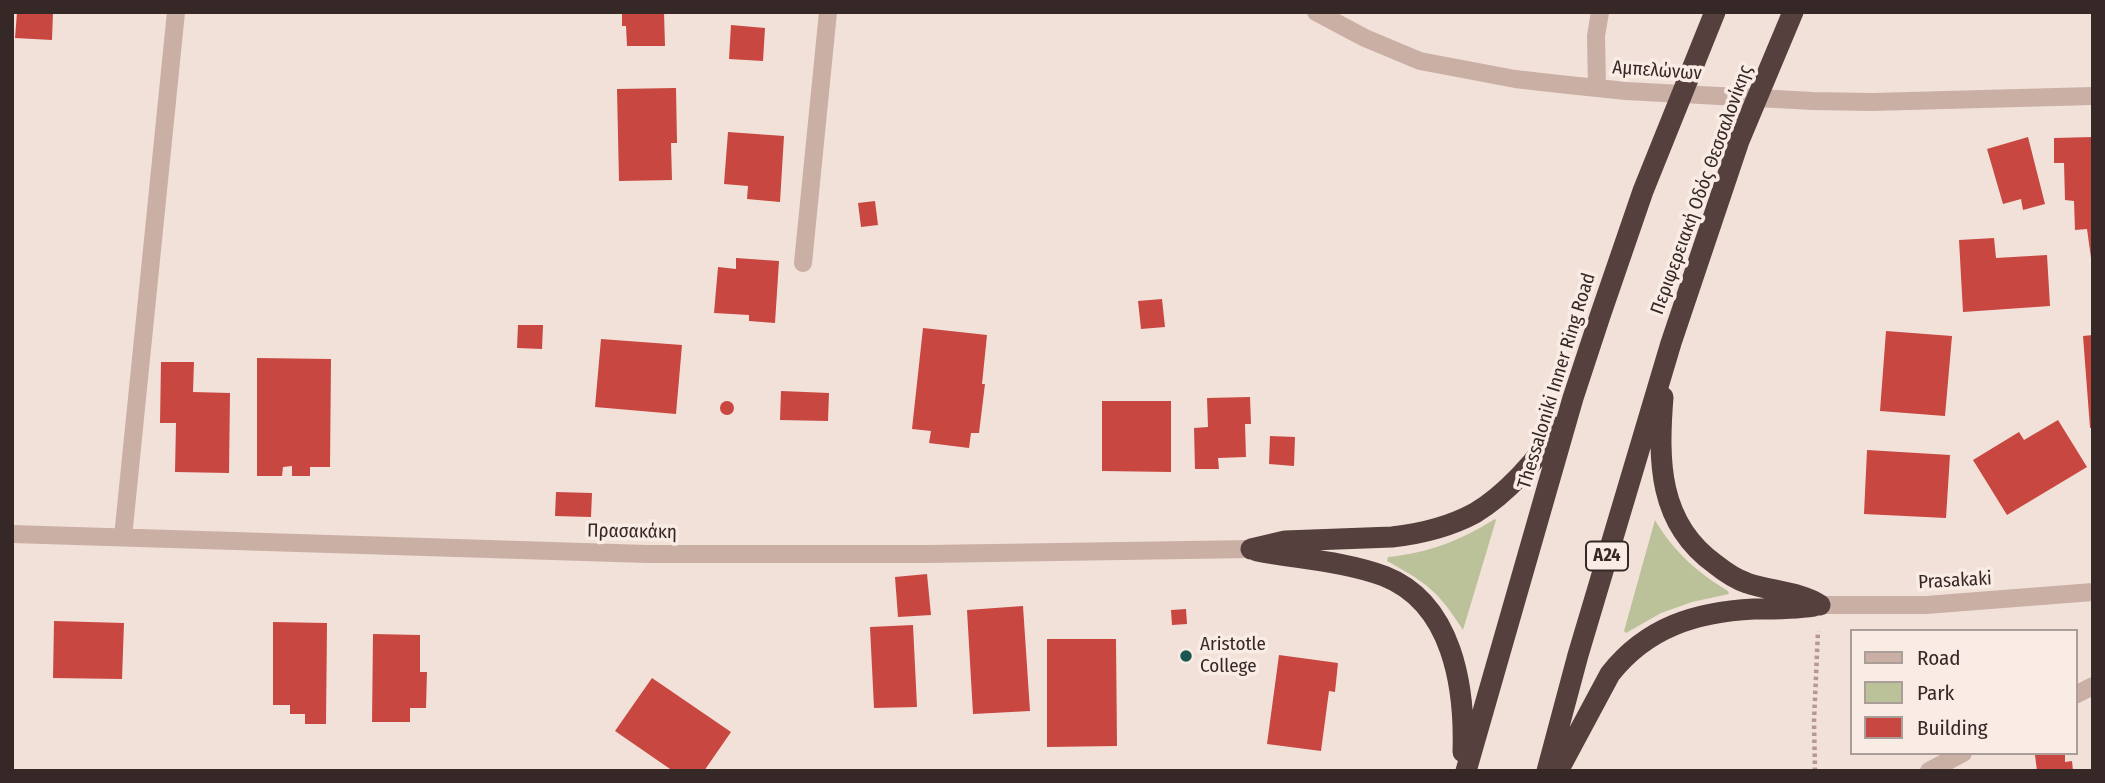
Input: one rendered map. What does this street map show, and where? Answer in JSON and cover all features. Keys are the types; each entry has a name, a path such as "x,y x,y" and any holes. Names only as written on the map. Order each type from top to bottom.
{"highway":[{"name":"Thessaloniki Inner Ring Road","path":"1464,771 1573,398 1620,255 1715,12"},
{"name":"Περιφερειακή Οδός Θεσσαλονίκης","path":"1671,343 1739,141 1793,12"},
{"path":"1671,343 1664,386 1662,447 1667,497 1676,522 1706,558 1727,573 1760,588 1801,597 1819,605"},
{"name":"Α24","path":"1547,771 1578,655 1671,343"},
{"path":"1251,549 1285,541 1374,539 1409,535 1474,514 1519,477 1546,446 1573,398"},
{"path":"1251,549 1361,569 1391,580 1419,600 1438,623 1456,666 1464,730 1464,771"},
{"path":"1558,771 1610,674 1643,642 1675,624 1707,614 1819,605"}],"street":[{"path":"123,537 176,12"},
{"path":"803,263 828,12"},
{"name":"Αμπελώνων","path":"1317,12 1365,38 1420,61 1515,79 1597,88 1768,100 1872,102 2093,96"},
{"path":"1597,88 1595,54 1600,12"},
{"name":"Πρασακάκη","path":"12,534 647,554 928,554 1251,549"},
{"name":"Prasakaki","path":"1819,605 1926,605 2093,592"},
{"path":"2077,694 2093,685"},
{"path":"1929,771 1959,755"}],"path":[{"path":"1815,771 1814,721 1819,605"}],"green space":[{"path":"1495,519 1463,630 1431,589 1387,561 1388,557 1444,544"},
{"path":"1655,520 1687,560 1729,594 1692,602 1661,613 1626,633 1624,631"}],"building":[{"path":"17,12 53,12 52,40 15,38"},
{"path":"622,12 664,12 665,46 627,46"},
{"path":"731,25 765,28 763,61 729,59"},
{"path":"676,88 677,143 671,143 672,180 619,181 617,89"},
{"path":"728,132 784,136 780,202 747,199 748,186 724,184"},
{"path":"2028,137 2045,204 2023,210 2021,199 2003,204 1987,149"},
{"path":"2093,137 2091,258 2087,229 2075,230 2074,201 2065,200 2064,163 2054,163 2054,138"},
{"path":"875,201 878,225 861,227 858,203"},
{"path":"1994,238 1996,258 2047,255 2050,306 1963,312 1959,240"},
{"path":"736,258 779,261 775,323 749,321 749,315 714,313 718,267 736,269"},
{"path":"1162,299 1165,327 1141,329 1138,301"},
{"path":"518,325 543,325 542,349 517,348"},
{"path":"923,328 987,335 979,433 971,433 969,448 929,443 931,431 912,429"},
{"path":"1886,331 1952,336 1945,416 1880,411"},
{"path":"2093,335 2093,428 2090,428 2083,336"},
{"path":"601,339 682,345 676,414 595,407"},
{"path":"257,358 331,359 330,467 310,467 310,476 292,476 292,466 283,467 282,476 257,476"},
{"path":"161,362 194,362 193,392 230,393 229,473 175,472 176,423 160,423"},
{"path":"781,391 829,393 828,421 780,420"},
{"path":"1250,397 1251,424 1245,424 1246,457 1218,458 1219,469 1195,469 1194,428 1208,427 1207,398"},
{"path":"727,401 732,403 732,413 727,415 722,413 720,408 722,403"},
{"path":"1102,401 1171,401 1171,472 1102,471"},
{"path":"2058,420 2087,467 2007,515 1973,460 2019,432 2024,440"},
{"path":"1270,436 1295,437 1294,466 1269,464"},
{"path":"1867,450 1950,455 1946,518 1864,514"},
{"path":"556,492 592,493 591,517 555,516"},
{"path":"927,574 931,615 898,617 895,577"},
{"path":"1023,606 1030,711 973,714 967,610"},
{"path":"1186,609 1187,624 1172,625 1171,610"},
{"path":"54,621 124,623 122,679 53,678"},
{"path":"273,622 327,623 326,724 305,724 305,714 290,714 290,705 273,705"},
{"path":"913,625 917,707 874,708 870,627"},
{"path":"373,634 420,635 420,672 427,672 426,708 410,708 410,722 372,722"},
{"path":"1047,639 1116,639 1117,746 1047,747"},
{"path":"1279,655 1338,663 1335,692 1329,691 1321,751 1267,744"},
{"path":"652,678 731,732 704,771 673,771 615,731"},
{"path":"2035,755 2065,755 2065,762 2072,761 2073,771 2037,771"}],"place":[{"name":"Aristotle College","path":"1186,656"}]}
